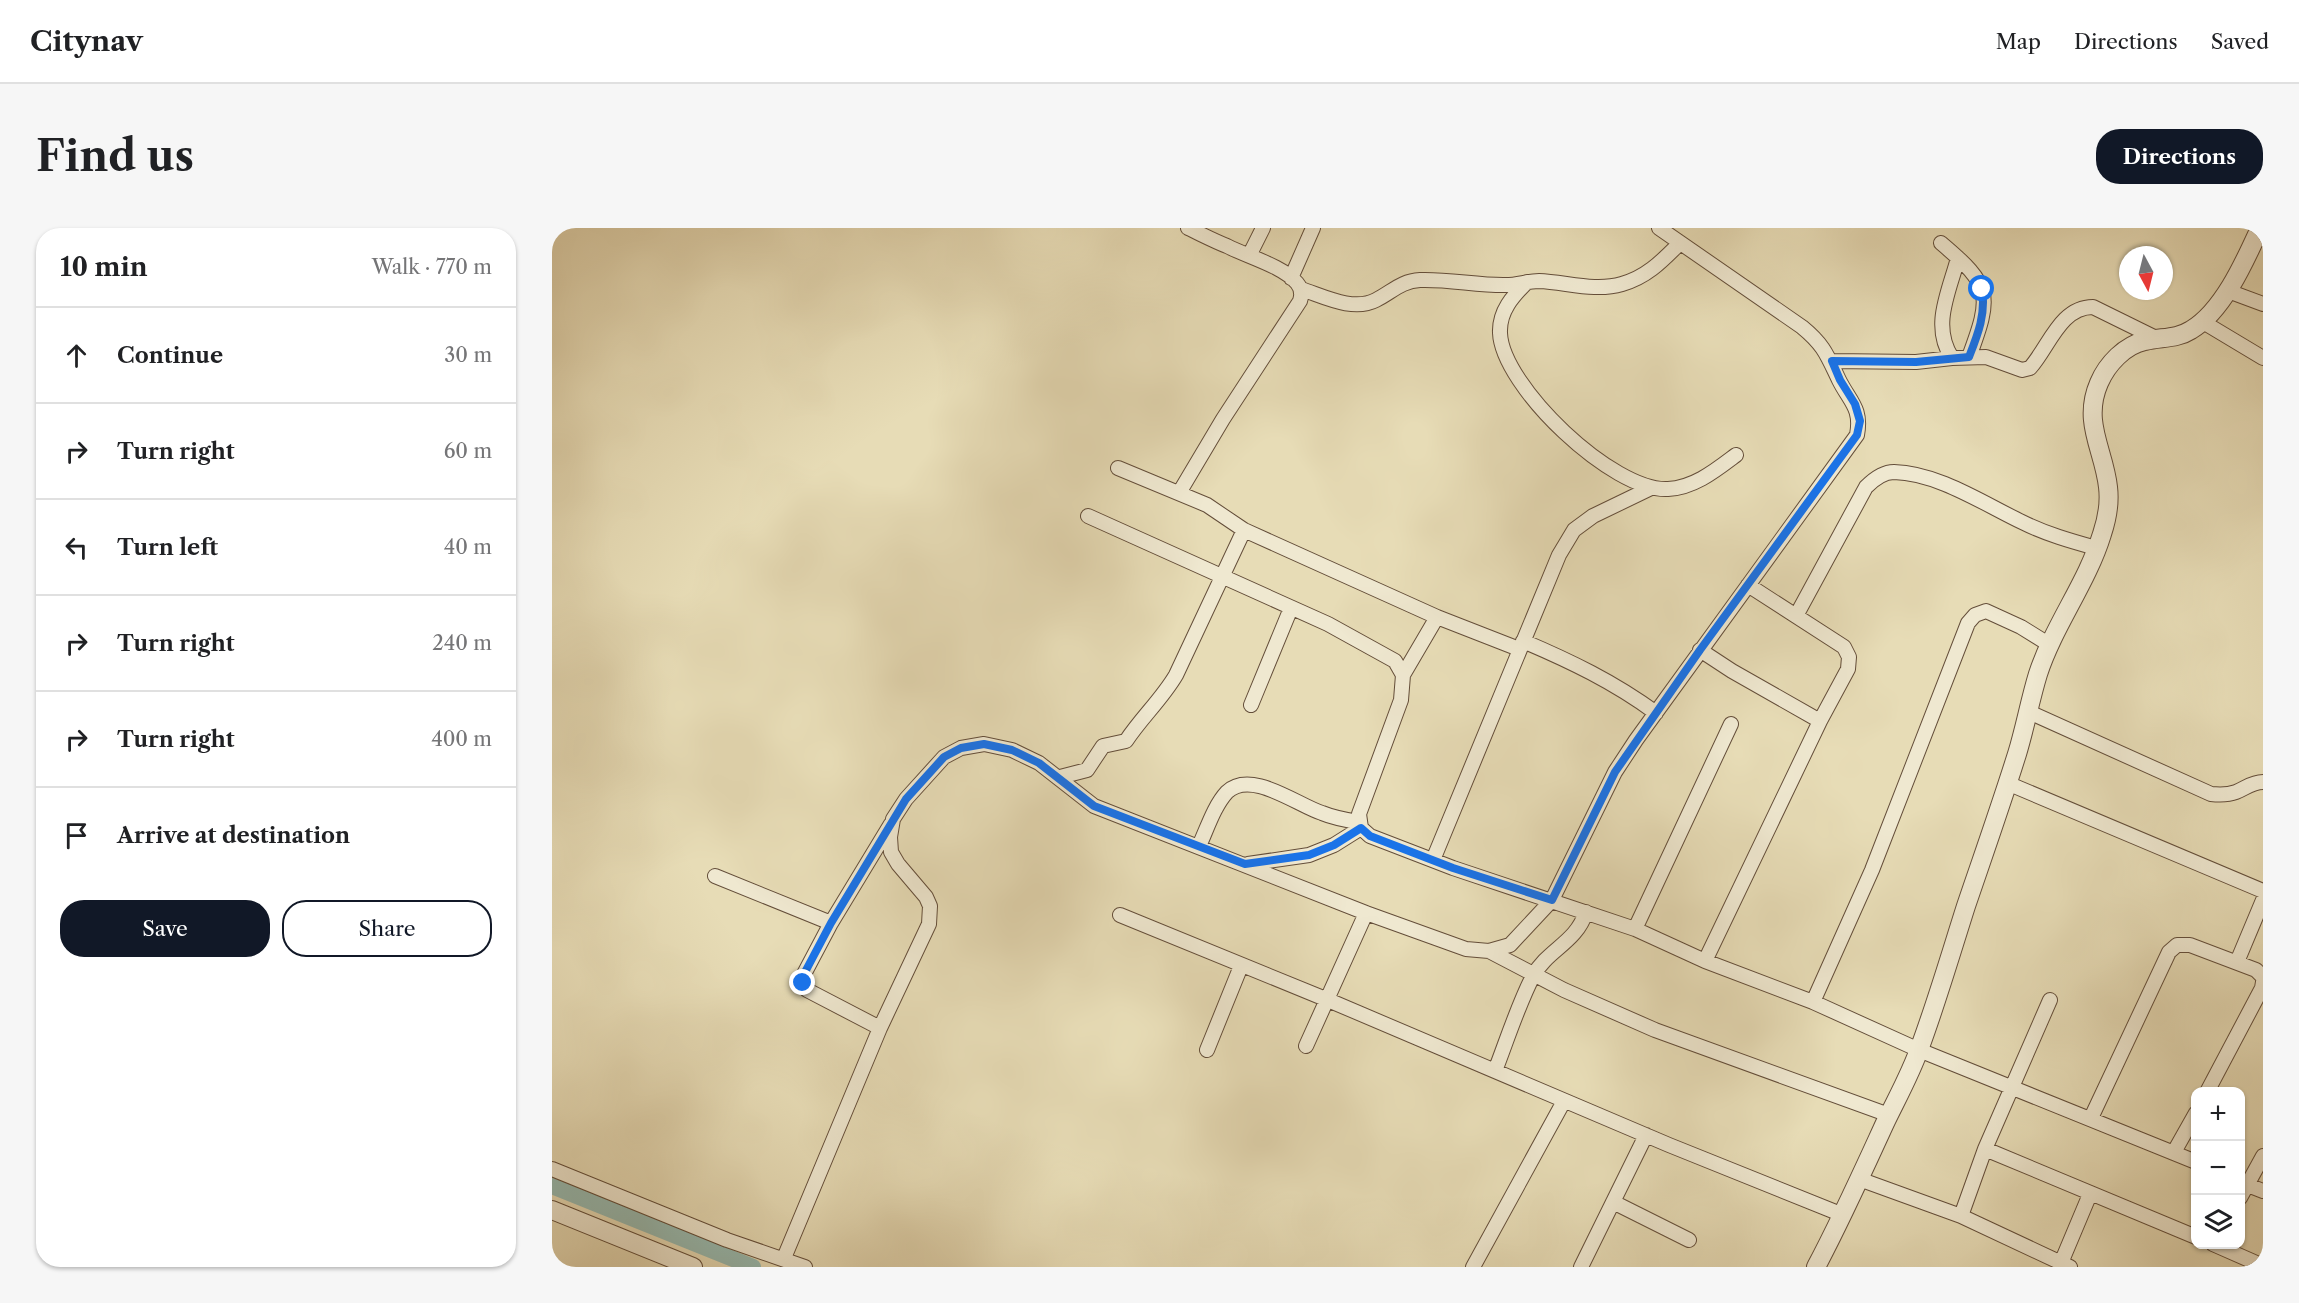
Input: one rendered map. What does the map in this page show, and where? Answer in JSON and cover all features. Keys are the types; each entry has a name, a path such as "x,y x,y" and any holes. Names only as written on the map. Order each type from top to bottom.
{"street":[{"path":"1188,228 1228,247 1250,254 1296,283 1356,305 1376,300 1400,284 1410,281 1462,281 1502,285 1527,282 1595,287 1619,285 1640,278 1656,267 1680,243"},
{"path":"1250,254 1263,228"},
{"path":"1179,493 1223,419 1300,301 1296,283 1313,228"},
{"path":"880,1028 807,990 803,983 804,974 831,923 906,799 944,757 961,748 984,744 1012,750 1039,763 1060,777 1094,806 1366,913 1466,949 1490,951 1510,945 1552,900 1615,772 1700,650 1857,435 1860,421 1855,404 1818,340 1659,228"},
{"path":"1816,1267 1843,1215 1919,1050 2007,783 2029,712 2038,673 2064,613 2084,579 2102,534 2109,503 2108,484 2092,424 2097,391 2109,366 2133,344 2189,332 2203,322 2228,291 2260,228"},
{"path":"1941,243 1976,276 1982,289 1984,302 1982,322 1969,357"},
{"path":"1952,358 1941,334 1942,320 1958,258"},
{"path":"1527,282 1510,299 1503,315 1500,332 1503,348 1510,366 1543,411 1563,433 1590,455 1632,481 1651,488 1682,487 1705,477 1736,455"},
{"path":"2228,291 2263,304"},
{"path":"1832,361 1916,362 1986,357 2022,370 2030,368 2065,318 2072,311 2081,307 2092,307 2158,339"},
{"path":"2203,322 2263,358"},
{"path":"1118,468 1207,505 1244,530 1437,617 1521,645 1598,675 1625,690 1656,712"},
{"path":"1796,616 1866,487 1878,476 1892,472 1916,476 1949,486 2023,523 2096,548"},
{"path":"1434,860 1559,555 1574,530 1593,516 1651,488"},
{"path":"1088,516 1328,624 1395,661 1403,675"},
{"path":"1060,777 1087,770 1103,746 1126,741 1139,721 1165,694 1244,530"},
{"path":"1705,960 1820,721 1848,669 1850,657 1844,647 1748,585"},
{"path":"1251,705 1291,608"},
{"path":"1813,1002 1872,870 1968,623 1975,615 1986,611 2021,627 2050,645"},
{"path":"1360,825 1359,814 1401,700 1403,675 1437,617"},
{"path":"1700,650 1820,721"},
{"path":"2029,712 2211,794 2225,795 2237,792 2250,784 2263,782"},
{"path":"1635,929 1731,724"},
{"path":"2007,783 2263,891"},
{"path":"1199,846 1227,793 1234,787 1248,784 1260,785 1320,813 1360,825 1370,836 1635,929 1705,960 1813,1002 1919,1050 2191,1160"},
{"path":"784,1258 880,1028 926,933 931,914 926,897 898,864 891,852 890,837 893,819"},
{"path":"1245,864 1309,855 1334,845 1360,825"},
{"path":"715,876 831,923"},
{"path":"2237,962 2263,900"},
{"path":"1494,1071 1534,974 1550,954 1569,940 1582,925 1586,912"},
{"path":"1306,1046 1366,913"},
{"path":"1120,915 1843,1215"},
{"path":"2091,1118 2169,952 2177,945 2190,945 2237,962 2256,970 2263,977"},
{"path":"1490,951 1564,990 1655,1030 1889,1116"},
{"path":"1207,1050 1240,966"},
{"path":"2210,1087 2262,988 2263,982"},
{"path":"1962,1216 1985,1149 2050,1000"},
{"path":"1473,1267 1564,1101"},
{"path":"2174,1152 2191,1122"},
{"path":"1581,1267 1646,1135"},
{"path":"1985,1149 2191,1236"},
{"path":"2245,1186 2263,1156"},
{"path":"552,1169 728,1240 806,1267"},
{"path":"1859,1179 1962,1216 2065,1265 2090,1194"},
{"path":"2245,1189 2263,1191"},
{"path":"1613,1202 1689,1240"},
{"path":"552,1210 693,1267"},
{"path":"2223,1249 2263,1266"}],"waterway":[{"path":"552,1186 753,1267"}],"route":[{"path":"803,983 804,974 831,923 906,799 944,757 961,748 984,744 1012,750 1039,763 1060,777 1094,806 1245,864 1309,855 1334,845 1361,828 1370,836 1453,868 1552,900 1615,772 1700,650 1857,435 1860,421 1855,404 1840,380 1832,361 1916,362 1969,357 1984,312 1982,289"}]}
